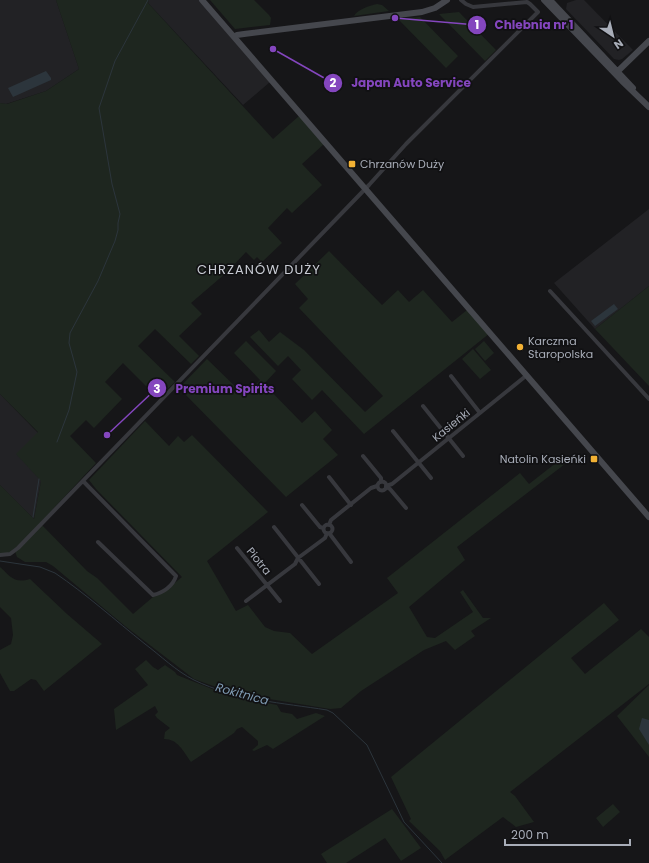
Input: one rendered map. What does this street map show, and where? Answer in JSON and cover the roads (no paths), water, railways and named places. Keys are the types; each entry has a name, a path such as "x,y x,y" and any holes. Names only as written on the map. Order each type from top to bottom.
{"street":[{"path":"202,0 649,517"},
{"path":"234,37 238,34 422,12 435,8 447,0"},
{"path":"0,555 10,554 18,548 406,144 538,12 527,2 473,7 461,0"},
{"path":"544,0 649,106"},
{"path":"550,0 616,73"},
{"path":"616,73 649,41"},
{"path":"550,291 649,398"},
{"name":"Kasieńki","path":"386,487 392,484 526,375"},
{"path":"450,376 480,413"},
{"path":"423,406 463,456"},
{"path":"393,431 431,478"},
{"path":"363,456 381,478 381,482 390,489 406,508"},
{"path":"328,477 351,505"},
{"path":"83,481 176,576 175,581 160,594 153,595 98,542"},
{"path":"324,528 325,525 329,525 331,520 371,488 377,486 381,482"},
{"path":"377,486 378,490 382,491 386,487"},
{"path":"302,505 320,527 324,528 324,531 328,533 351,562"},
{"path":"246,601 325,538 332,529 329,525"},
{"path":"274,527 318,584"},
{"name":"Piotra","path":"237,548 280,601"}],"waterway":[{"path":"57,442 69,410 77,372 69,343 70,333 98,281 115,241 118,230 120,214 112,184 99,108 115,61 148,0"},
{"path":"33,517 39,479"},
{"name":"Rokitnica","path":"0,561 40,567 55,573 89,598 175,668 194,680 210,687 242,696 276,703 327,710 333,713 367,745 404,822 442,863"}],"place":[{"name":"Chlebnia nr 1","path":"395,18"},
{"name":"Japan Auto Service","path":"273,49"},
{"name":"Chrzanów Duży","path":"352,164"},
{"name":"Karczma Staropolska","path":"520,347"},
{"name":"Premium Spirits","path":"107,435"},
{"name":"Natolin Kasieńki","path":"594,459"}],"district":[{"name":"CHRZANÓW DUŻY","path":"259,269"}]}
